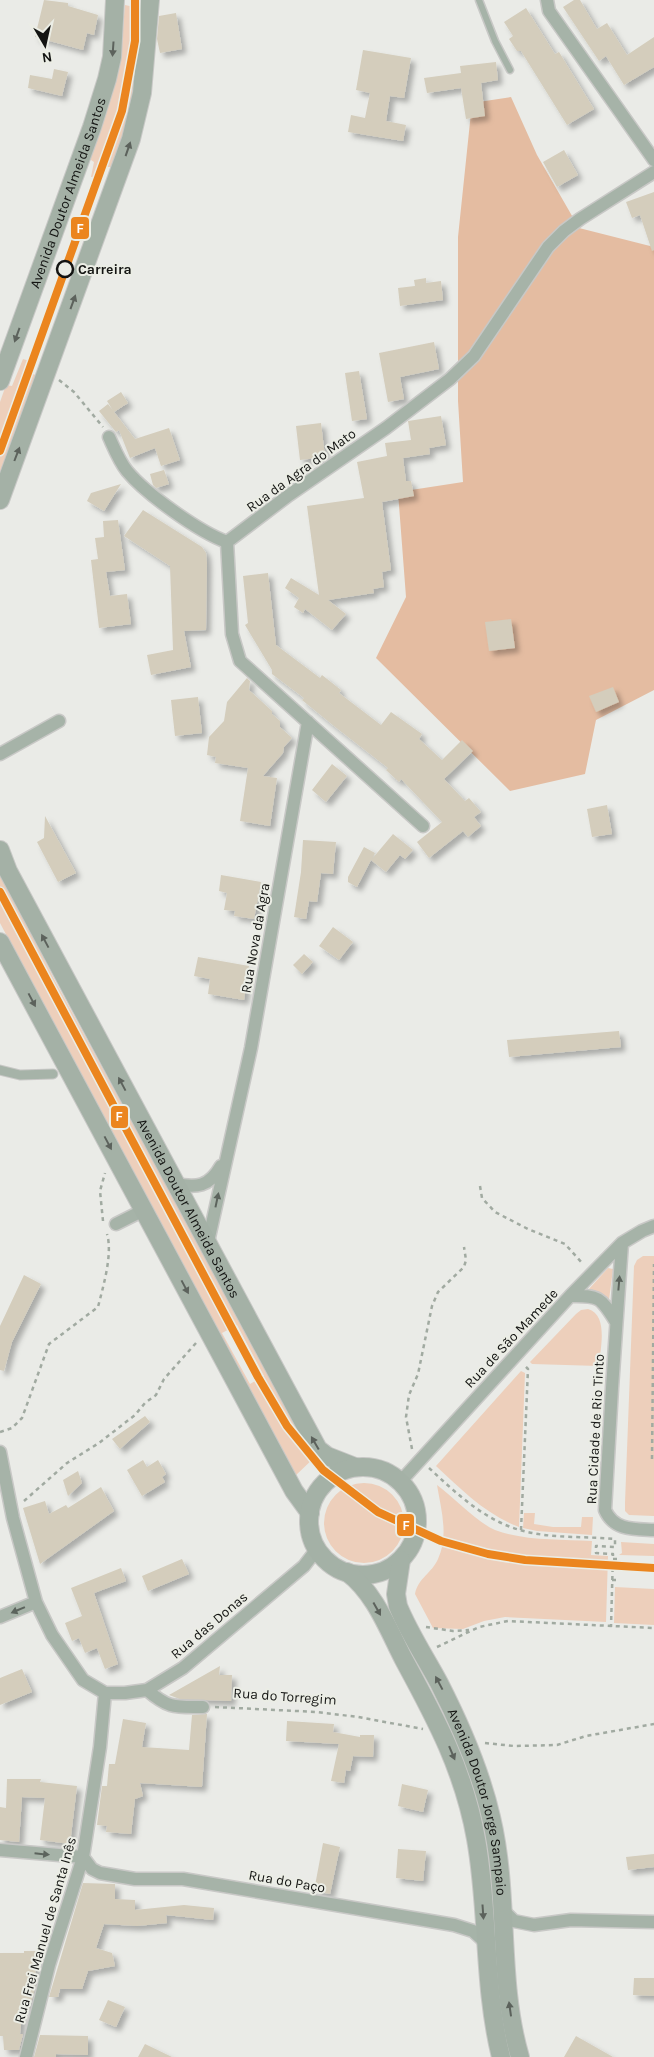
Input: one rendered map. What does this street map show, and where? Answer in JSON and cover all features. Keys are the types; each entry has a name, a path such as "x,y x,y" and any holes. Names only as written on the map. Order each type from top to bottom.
{"main road":[{"name":"Avenida Doutor Almeida Santos","path":"0,381 4,358 92,127 107,79 112,57 115,0"},
{"path":"0,500 131,139 142,93 150,0"},
{"name":"Avenida Doutor Almeida Santos","path":"0,850 8,871 318,1449 327,1456 355,1467"},
{"path":"0,942 294,1492 310,1513"},
{"path":"355,1467 372,1467 387,1472 401,1482 412,1496 417,1512 417,1530 412,1546 401,1560 387,1570 371,1575 354,1574 330,1564 317,1549 312,1538 310,1513 315,1497 325,1483 339,1473 355,1467"},
{"name":"Avenida Doutor Jorge Sampaio","path":"401,1560 396,1594 398,1606 439,1684 468,1745 484,1786 492,1819 498,1856 507,1991 514,2038 520,2057"},
{"name":"Avenida Doutor Jorge Sampaio","path":"347,1572 358,1580 379,1611 442,1730 457,1767 476,1839 489,1997 494,2030 501,2057"}],"street":[{"path":"547,0 549,12 654,160"},
{"name":"Rua da Agra do Mato","path":"227,542 386,428 450,379 474,356 554,241 580,219 654,172"},
{"path":"109,437 125,469 142,487 211,536 227,542 232,634 240,662 423,826"},
{"path":"0,754 59,721"},
{"name":"Rua Nova da Agra","path":"208,1242 251,1048 308,722"},
{"path":"0,1070 20,1075 53,1074"},
{"name":"Rua Nova da Agra","path":"175,1184 199,1186 214,1178 226,1157"},
{"path":"109,1227 144,1210"},
{"name":"Rua de São Mamede","path":"401,1482 570,1296 622,1243 654,1226"},
{"name":"Rua Cidade de Rio Tinto","path":"622,1243 606,1510 609,1518 617,1525 629,1529 654,1530"},
{"path":"570,1296 589,1295 603,1301 616,1322"},
{"path":"0,1452 11,1508 36,1602 52,1635 83,1680 105,1693"},
{"name":"Rua das Donas","path":"105,1693 147,1690 183,1668 304,1566 317,1549"},
{"path":"0,1617 36,1602"},
{"path":"147,1690 161,1702 172,1706 204,1707"},
{"name":"Rua Frei Manuel de Santa Inês","path":"26,2057 49,1965 83,1857 100,1747 105,1693"},
{"path":"0,1850 83,1857"},
{"name":"Rua do Paço","path":"83,1857 92,1869 100,1873 135,1879 183,1878 454,1925 473,1931 486,1943"},
{"path":"502,1909 514,1921 534,1926 571,1920 654,1922"}],"lane":[{"path":"479,0 495,41 510,70"}],"path":[{"path":"54,375 74,392 98,420 109,437"},
{"path":"0,1432 12,1428 22,1418 49,1344 98,1307 107,1263 109,1239 109,1227 100,1191 105,1172"},
{"path":"480,1186 482,1198 495,1212 528,1229 565,1244 584,1265"},
{"path":"413,1453 406,1417 409,1395 418,1374 432,1306 438,1292 464,1267 466,1260 464,1247"},
{"path":"652,1459 654,1264"},
{"path":"11,1508 26,1499 67,1463 99,1443 135,1415 145,1403 156,1396 164,1379 200,1340"},
{"path":"521,1531 528,1369 524,1366"},
{"path":"428,1467 470,1504 506,1525 521,1531 547,1535 615,1539 615,1547 596,1546 596,1553 613,1554 611,1627"},
{"path":"613,1559 619,1559"},
{"path":"612,1580 618,1580"},
{"path":"426,1627 453,1631 471,1630 508,1621 654,1628"},
{"path":"437,1647 471,1630"},
{"name":"Rua do Torregim","path":"204,1707 317,1712 424,1729"},
{"path":"468,1745 480,1743 514,1746 557,1745 586,1736 654,1724"}],"shaded area":[{"path":"125,5 139,8 140,42 137,79 114,167 107,167 103,177 91,177 94,162 88,158 107,110 114,85 122,46"},
{"path":"511,97 537,155 579,228 654,247 654,690 596,720 585,774 510,791 376,658 406,597 398,492 463,482 458,401 458,237 472,103"},
{"path":"23,359 36,363 33,374 38,376 0,479 0,402 6,385 12,386"},
{"path":"0,870 54,979 241,1323 299,1434 315,1457 295,1476 218,1335 0,923","holes":["237,1325 264,1376 250,1384 222,1333"]},
{"path":"643,1256 654,1256 654,1516 629,1515 625,1511 634,1266 637,1260"},
{"path":"608,1268 613,1269 609,1300 589,1289"},
{"path":"588,1309 595,1313 601,1325 599,1366 532,1364 530,1362 576,1314 581,1310"},
{"path":"521,1371 525,1373 519,1527 485,1508 436,1466"},
{"path":"364,1483 379,1486 392,1495 401,1508 404,1523 401,1538 392,1551 379,1560 364,1563 349,1560 336,1551 327,1538 324,1523 327,1508 336,1495 349,1486"},
{"path":"437,1485 488,1527 506,1534 530,1538 592,1541 591,1555 608,1556 606,1622 505,1617 484,1621 463,1629 433,1628 415,1594 419,1584 438,1559 443,1541 443,1522"},
{"path":"524,1513 535,1513 534,1524 553,1527 581,1527 582,1517 593,1517 592,1535 537,1531 523,1528"},
{"path":"621,1542 654,1544 654,1556 619,1555 622,1553"},
{"path":"615,1587 654,1589 654,1625 614,1623"}],"building":[{"path":"44,0 68,3 68,6 98,15 94,35 87,33 83,50 35,37"},
{"path":"574,0 580,0 597,29 607,23 627,55 654,37 654,67 624,85 606,56 599,61 563,7"},
{"path":"526,8 555,54 559,52 594,109 567,125 521,51 517,51 509,39 513,36 504,22"},
{"path":"176,13 182,49 160,53 157,39 159,16"},
{"path":"363,50 411,58 404,98 390,96 386,121 406,125 403,141 348,132 351,115 365,118 370,93 356,90"},
{"path":"496,62 498,80 481,83 485,116 466,119 461,88 427,93 424,78 461,73 460,66"},
{"path":"54,69 68,72 62,96 28,88 30,75 52,79"},
{"path":"564,150 578,175 557,187 543,162"},
{"path":"654,192 654,250 652,251 640,215 632,218 626,202"},
{"path":"426,278 426,283 441,281 443,300 400,306 398,288 415,286 414,280"},
{"path":"434,342 439,369 400,377 404,399 388,402 379,353"},
{"path":"359,371 367,419 352,421 345,373"},
{"path":"121,392 128,403 114,412 107,401"},
{"path":"108,404 135,439 169,428 180,460 161,466 155,448 130,458 119,430 116,432 99,411"},
{"path":"441,416 446,445 429,448 430,454 403,458 406,481 411,481 414,496 382,502 391,570 382,572 384,587 373,589 374,593 328,600 346,614 332,630 305,609 303,613 294,607 299,598 285,588 291,578 319,595 307,506 364,498 357,462 387,456 385,443 411,440 408,421"},
{"path":"321,423 325,457 300,460 296,426"},
{"path":"164,470 169,484 156,488 153,485 150,474"},
{"path":"121,484 104,511 87,501 91,493"},
{"path":"143,510 202,547 206,553 207,563 206,630 184,631 191,667 151,675 147,655 173,650 170,566 124,536"},
{"path":"118,520 125,570 106,572 110,596 127,594 131,624 99,628 91,560 98,559 95,538 104,537 103,521"},
{"path":"268,573 276,645 320,678 322,675 341,690 339,693 381,725 391,712 422,734 419,739 442,760 462,740 473,751 444,779 465,801 469,798 481,812 474,817 481,826 468,837 463,831 429,858 417,842 442,822 401,779 399,782 386,770 388,768 302,700 304,698 272,674 272,670 245,625 248,623 243,576"},
{"path":"511,619 515,648 489,651 485,622"},
{"path":"247,678 250,681 249,690 272,711 272,714 280,721 280,727 292,738 284,747 283,753 263,776 277,778 270,826 240,821 248,768 215,763 216,757 207,755 209,737 224,721 227,702"},
{"path":"613,687 619,702 596,712 589,696"},
{"path":"198,697 202,733 175,736 171,700"},
{"path":"332,764 347,776 326,802 312,790"},
{"path":"607,805 612,834 592,837 587,809"},
{"path":"45,816 76,873 58,882 37,842 44,838"},
{"path":"393,834 413,850 405,859 400,855 386,872 371,860 357,887 348,882 348,877 364,847 375,853 372,859"},
{"path":"303,840 336,842 333,874 321,873 317,902 309,901 306,919 294,917 301,872"},
{"path":"221,875 261,882 254,919 234,916 235,911 224,910 227,893 219,891"},
{"path":"333,927 353,942 339,960 319,946"},
{"path":"304,954 313,962 302,974 293,965"},
{"path":"198,957 249,966 244,1000 208,994 210,979 194,976"},
{"path":"619,1031 621,1047 509,1057 507,1040"},
{"path":"24,1275 41,1284 12,1342 4,1371 0,1370 0,1326"},
{"path":"145,1416 150,1422 120,1449 112,1439"},
{"path":"143,1460 147,1467 158,1460 166,1474 162,1477 165,1482 142,1496 127,1470"},
{"path":"78,1471 82,1483 68,1496 63,1480"},
{"path":"101,1487 114,1511 40,1564 23,1508 45,1501 49,1514 66,1505 68,1508"},
{"path":"182,1559 189,1574 148,1591 142,1576"},
{"path":"121,1568 126,1581 94,1593 118,1664 105,1669 97,1648 85,1653 79,1638 72,1641 65,1623 82,1616 71,1588"},
{"path":"220,1666 219,1675 232,1675 231,1701 180,1699 169,1695"},
{"path":"22,1669 32,1692 0,1705 0,1678"},
{"path":"207,1714 202,1787 140,1783 143,1796 135,1799 131,1834 106,1832 107,1826 97,1825 102,1786 107,1786 109,1764 115,1764 123,1719 146,1723 142,1747 189,1750 192,1715"},
{"path":"287,1721 334,1724 333,1732 360,1737 360,1735 374,1735 373,1757 353,1756 350,1771 346,1770 344,1783 331,1781 339,1744 286,1741"},
{"path":"7,1779 41,1779 40,1782 77,1786 70,1844 40,1840 45,1798 22,1797 19,1842 0,1840 0,1807 6,1808"},
{"path":"402,1784 428,1790 423,1812 398,1806"},
{"path":"323,1843 340,1847 330,1894 314,1891"},
{"path":"398,1849 426,1851 423,1881 396,1878"},
{"path":"654,1854 654,1867 628,1870 626,1857"},
{"path":"83,1883 115,1884 115,1899 135,1900 135,1910 184,1905 214,1908 213,1920 166,1915 167,1923 137,1926 104,1924 96,1948 112,1953 115,1966 88,1971 82,1989 60,1989 58,1997 49,1997"},
{"path":"24,1951 36,1951 35,1988 30,2006 23,2005 20,2034 23,2034 19,2050 4,2050 3,2036 0,2036 0,1953 24,1953"},
{"path":"634,1978 654,1978 654,1996 633,1995"},
{"path":"108,2000 125,2007 116,2027 99,2020"},
{"path":"40,2035 88,2036 88,2055 56,2054 56,2057 34,2057"},
{"path":"576,2036 613,2057 564,2057"},
{"path":"145,2044 172,2057 138,2057"}],"transit line":[{"name":"F","path":"0,451 122,111 135,41 135,0"},
{"name":"F","path":"0,892 258,1377 287,1426 323,1470 378,1512 441,1541 488,1554 525,1560 654,1568"}],"place":[{"name":"Carreira","path":"65,269"}]}
